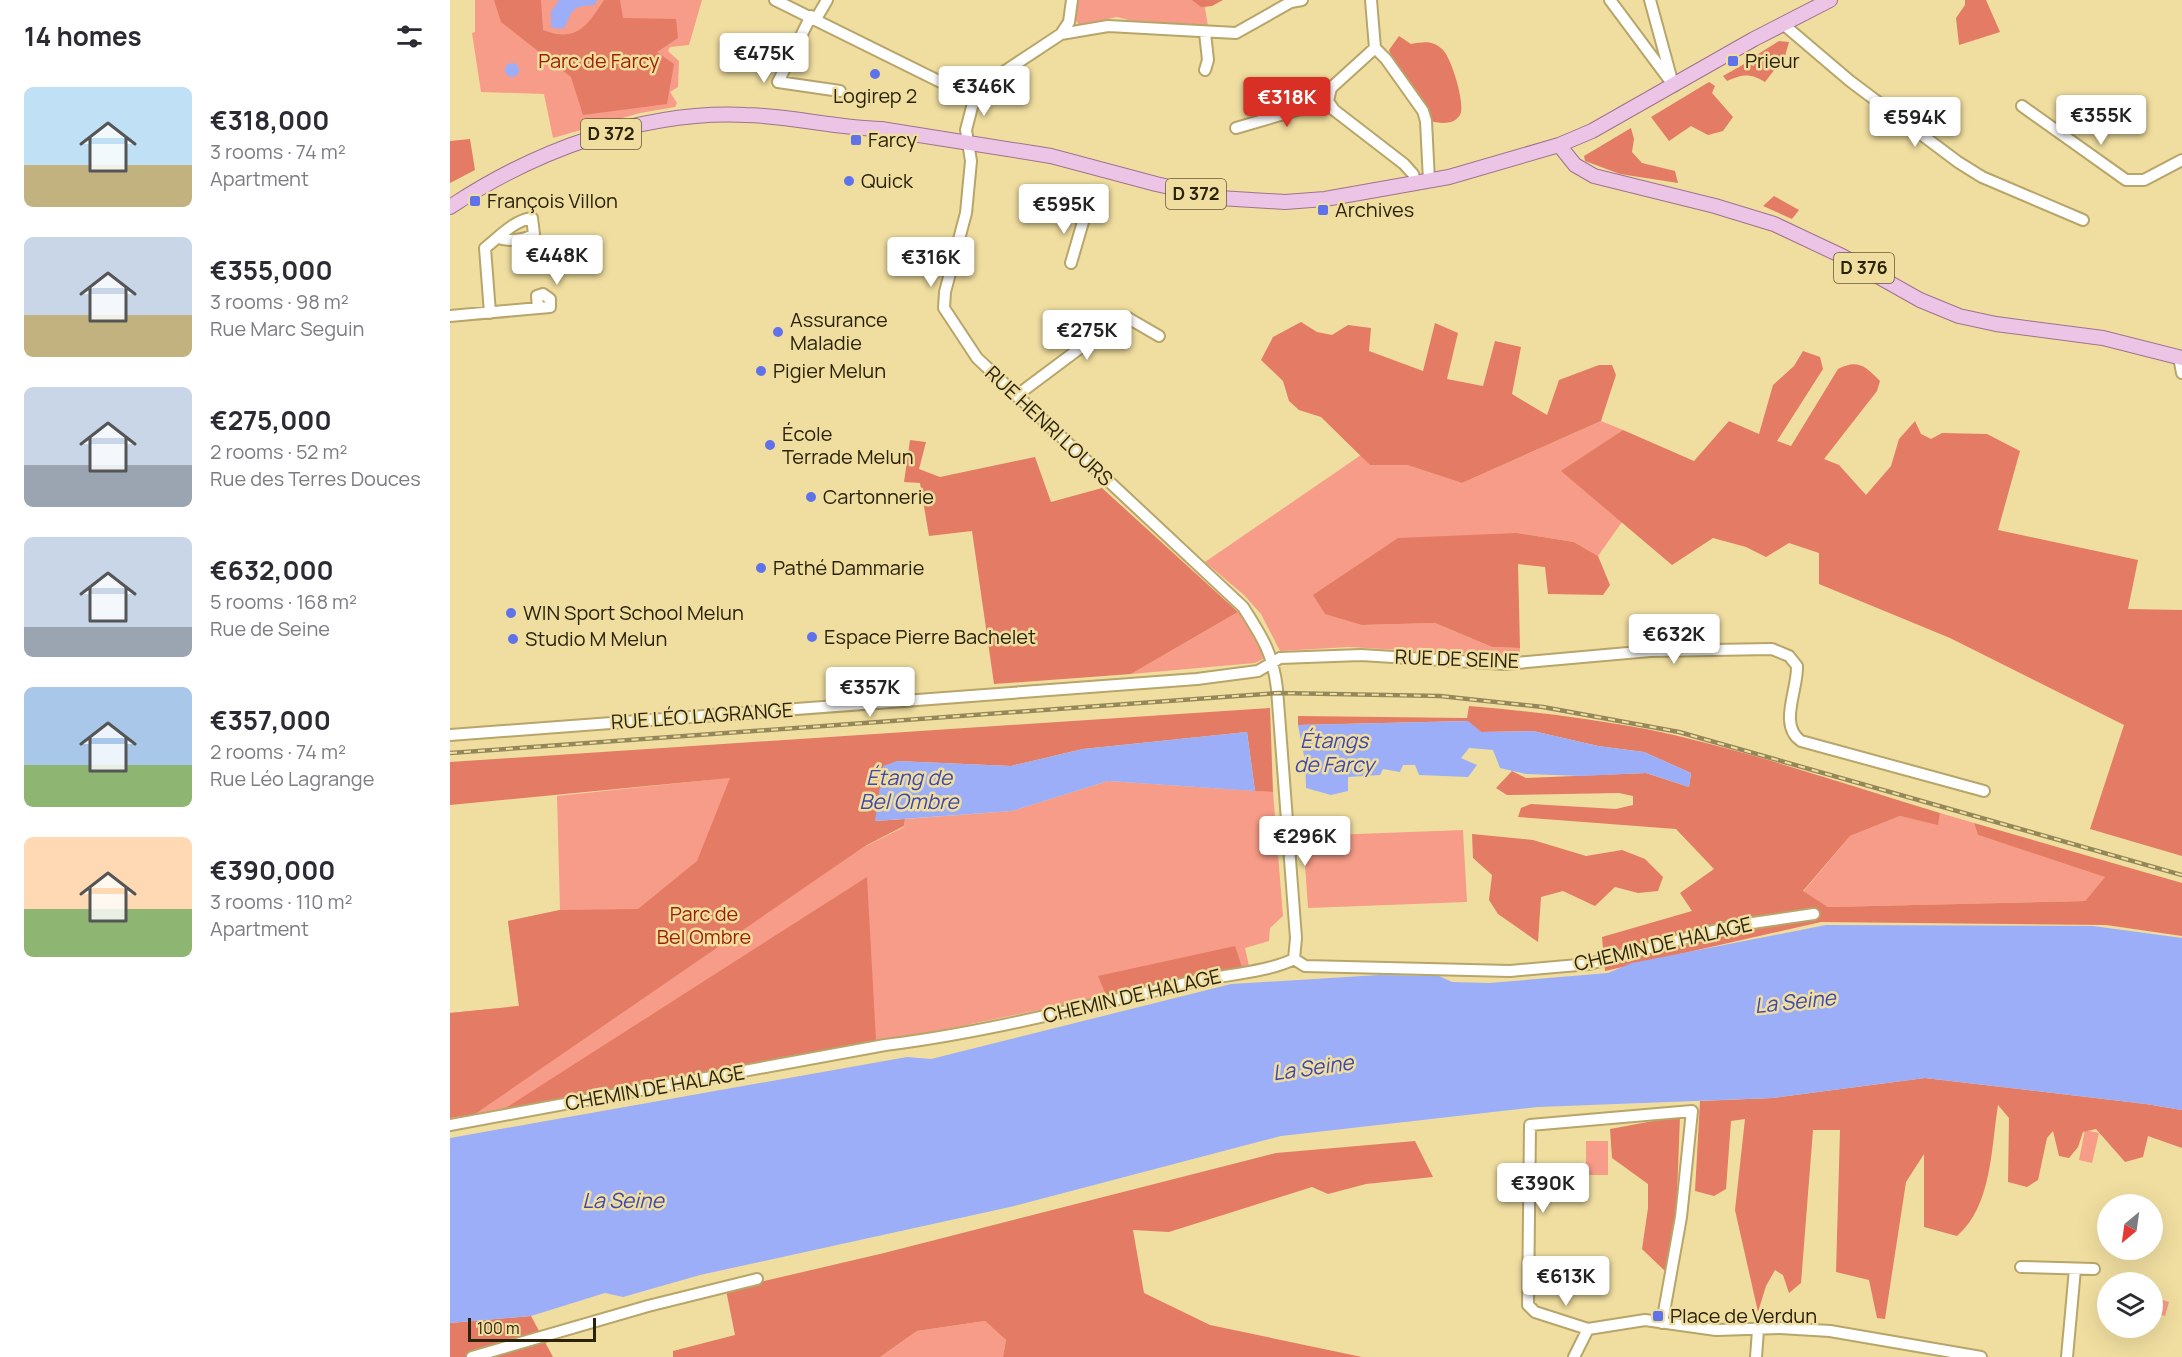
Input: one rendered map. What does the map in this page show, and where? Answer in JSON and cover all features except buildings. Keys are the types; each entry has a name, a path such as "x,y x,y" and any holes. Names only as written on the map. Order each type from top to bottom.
{"main road":[{"name":"D 372","path":"450,207 487,183 538,159 621,131 689,117 727,114 786,117 1051,156 1172,188 1237,199 1308,201 1423,182 1508,161 1560,145 1592,131 1830,0"},
{"name":"D 376","path":"1560,145 1575,165 1594,176 1715,206 1774,224 1842,256 1920,300 1959,316 1996,324 2103,338 2180,358"}],"street":[{"path":"775,0 971,97 984,85 1073,26 1236,33 1291,2 1302,0"},
{"path":"827,0 814,18 778,82 840,90"},
{"path":"1072,0 1073,26"},
{"path":"1371,0 1375,48 1386,59 1423,111 1426,121 1423,182"},
{"path":"1610,0 1674,86"},
{"path":"1650,0 1674,86"},
{"path":"1783,24 1850,81 1958,162 1990,181 2083,220"},
{"path":"1204,70 1208,60 1205,33"},
{"path":"1375,48 1331,88 1328,101 1334,110 1404,164 1423,182"},
{"name":"RUE HENRI LOURS","path":"971,97 973,103 966,126 971,161 966,213 945,292 944,308 977,358 1243,607 1274,662"},
{"path":"1236,128 1328,101"},
{"path":"2022,106 2126,180 2144,180 2182,160"},
{"path":"1071,263 1085,215"},
{"path":"490,313 485,248 498,238"},
{"path":"450,316 538,308"},
{"path":"1016,396 1119,319 1128,318 1159,336"},
{"path":"2180,358 2182,373"},
{"name":"RUE DE SEINE","path":"1274,662 1280,658 1361,655 1506,664 1650,651 1772,649 1789,656 1797,666 1789,724 1792,734 1801,741 1984,791"},
{"path":"1274,662 1296,938 1294,959"},
{"name":"RUE LÉO LAGRANGE","path":"450,735 1197,679 1258,672 1274,662"},
{"name":"CHEMIN DE HALAGE","path":"450,1125 885,1045 956,1035 1215,976 1283,964 1294,959 1305,966 1510,971 1588,964 1732,926 1814,914"},
{"path":"1662,1323 1681,1217 1692,1111 1530,1125 1528,1305 1535,1312 1588,1329 1632,1321 1690,1328 1830,1331 1981,1357"},
{"path":"2021,1267 2094,1269"},
{"path":"2067,1357 2075,1269"},
{"path":"472,1357 648,1306 757,1279"},
{"path":"1574,1357 1588,1329"},
{"path":"1756,1357 1758,1330"}],"green space":[{"name":"Parc de Farcy","path":"475,0 702,0 689,45 670,47 668,51 679,61 678,87 670,92 677,103 675,107 640,113 553,138 544,94 481,92 472,33 475,32"},
{"path":"494,0 541,0 543,30 555,34 573,33 580,30 604,0 620,0 623,18 676,19 678,38 657,52 674,64 667,104 583,115 571,77 501,22"},
{"path":"1076,0 1211,0 1205,8 1209,32 1160,28 1117,17 1079,25 1075,19"},
{"path":"1192,0 1223,0 1212,6 1201,7"},
{"path":"1965,0 1986,0 2000,32 1959,45 1956,18 1965,5"},
{"path":"1399,36 1411,44 1423,42 1435,44 1446,53 1457,81 1461,101 1460,115 1454,121 1446,123 1429,121 1395,67 1389,50"},
{"path":"1779,41 1789,42 1785,56 1765,82 1746,76 1727,81 1723,76 1746,63 1754,66 1755,56"},
{"path":"1709,82 1715,86 1712,93 1733,117 1723,131 1708,135 1691,126 1669,141 1651,117"},
{"path":"1631,128 1634,139 1632,152 1642,163 1675,171 1678,183 1620,174 1585,161 1584,156"},
{"path":"470,139 475,170 450,183 450,141"},
{"path":"1774,196 1799,210 1792,219 1763,206"},
{"path":"1301,322 1317,332 1332,335 1348,325 1371,328 1369,351 1423,371 1435,323 1458,333 1447,379 1483,386 1495,341 1521,347 1512,394 1547,415 1559,380 1599,365 1612,365 1616,375 1601,421 1462,483 1407,465 1370,465 1321,417 1299,410 1289,401 1283,381 1261,360 1273,337"},
{"path":"1803,351 1820,357 1823,369 1777,441 1791,446 1838,369 1856,364 1861,366 1880,381 1877,391 1824,459 1839,465 1866,495 1891,466 1899,439 1915,421 1921,434 1931,439 1942,433 1987,434 2020,451 1998,530 2138,560 2128,609 2182,610 2182,856 2090,829 2124,725 1950,638 1819,584 1819,553 1789,543 1766,557 1746,547 1713,538 1672,565 1561,471 1623,430 1694,461 1729,421 1759,434 1773,385 1794,366"},
{"path":"1601,421 1623,430 1562,471 1622,522 1598,556 1574,542 1517,533 1362,625 1435,623 1492,647 1520,648 1520,657 1349,647 1280,651 1261,614 1244,595 1205,562 1361,455 1370,465 1407,465 1462,483"},
{"path":"910,440 926,442 919,469 940,477 1035,457 1051,502 1102,488 1238,612 1131,674 994,684 972,531 929,536 920,483 904,482"},
{"path":"1517,533 1574,542 1598,556 1610,585 1603,595 1548,594 1545,567 1518,564 1520,648 1492,647 1435,623 1362,625 1325,614 1313,595 1398,538"},
{"path":"1238,612 1248,620 1255,632 1263,659 1255,663 1131,674"},
{"path":"1469,706 1580,718 1683,737 1757,757 1940,813 1938,825 1900,816 1850,836 1803,891 1828,907 2085,901 2105,877 1978,835 1974,823 2182,883 2182,936 2106,925 1821,922 1605,971 1602,937 1692,911 1680,893 1714,869 1676,829 1518,817 1521,808 1531,804 1616,809 1633,805 1633,796 1619,793 1507,795 1496,788 1512,771 1526,778 1646,773 1689,787 1691,773 1644,752 1598,746 1533,731 1481,732 1467,721 1298,725 1298,716 1467,718"},
{"name":"Parc de Bel Ombre","path":"1270,708 1273,792 1255,791 1247,732 1083,749 1011,766 897,761 875,821 905,819 904,826 865,846 475,1114 450,1118 450,1013 519,1006 508,921 560,910 638,909 697,861 730,778 450,805 450,762"},
{"name":"Parc de Bel Ombre","path":"850,765 866,846 904,827 905,819 1012,811 1108,781 1273,792 1283,916 1270,928 1269,941 1245,948 1249,966 952,1028 450,1118 450,1013 519,1006 508,921 560,910 557,796"},
{"path":"1940,813 1974,823 1978,835 2106,876 2085,901 1828,907 1803,892 1850,836 1900,816 1937,824"},
{"path":"1463,830 1467,902 1308,908 1303,836"},
{"path":"1472,834 1533,840 1586,856 1622,850 1645,859 1663,877 1658,891 1638,893 1615,887 1595,906 1563,891 1541,897 1538,942 1498,914 1489,900 1492,875 1473,858"},
{"path":"867,877 876,1041 504,1109"},
{"path":"1235,946 1242,967 1106,995 1098,976"},
{"path":"1925,1078 2182,1110 2182,1148 2148,1136 2143,1157 2125,1162 2096,1129 2083,1132 2078,1147 2069,1158 2059,1156 2053,1131 2047,1138 2038,1180 2027,1187 2008,1182 2009,1118 1998,1105 1984,1193 1969,1224 1957,1236 1924,1227 1924,1154 1906,1182 1885,1319 1877,1318 1869,1280 1836,1272 1840,1130 1813,1130 1801,1283 1789,1293 1783,1275 1775,1270 1766,1286 1758,1312 1735,1210 1745,1119 1731,1121 1726,1189 1714,1196 1695,1191 1700,1101 1773,1098"},
{"path":"1680,1116 1676,1221 1665,1271 1642,1249 1648,1208 1648,1184 1612,1158 1610,1129"},
{"path":"2085,1130 2099,1133 2092,1163 2079,1160"},
{"path":"1415,1141 1433,1177 1366,1184 1328,1194 1312,1187 1169,1232 1133,1230 1144,1293 1210,1325 1362,1357 1003,1357 1006,1340 985,1321 917,1331 880,1357 673,1357 673,1351 735,1335 726,1290 884,1253 1276,1153"},
{"path":"1586,1141 1608,1141 1608,1175 1586,1175"},
{"path":"2163,1300 2169,1302 2165,1316 2163,1315"},
{"path":"531,1316 553,1357 450,1357 450,1323"},
{"path":"985,1321 1006,1340 1003,1357 880,1357 917,1331"}],"water":[{"path":"559,0 597,1 594,5 575,9 565,27 559,29 551,27 551,12"},
{"path":"512,63 517,65 519,70 517,75 512,77 507,75 505,70 507,65"},
{"name":"Étangs de Farcy","path":"1468,721 1481,732 1533,731 1598,746 1644,752 1691,773 1689,787 1646,773 1582,776 1526,774 1500,768 1493,750 1469,748 1461,758 1477,765 1468,777 1419,775 1415,765 1403,765 1400,772 1383,769 1380,775 1348,777 1348,791 1331,795 1306,788 1305,761 1298,725"},
{"name":"Étang de Bel Ombre","path":"1247,732 1255,791 1108,781 1012,811 875,821 883,766 897,761 1011,766 1083,749"},
{"name":"La Seine","path":"1826,925 2093,926 2182,938 2182,1110 1925,1078 1773,1098 1538,1107 1281,1136 1010,1207 700,1275 623,1297 605,1293 531,1316 450,1323 450,1138 907,1057 931,1059 1231,984 1379,975 1439,976 1452,982 1489,983 1608,973 1632,963"}],"railway":[{"path":"450,753 1278,693 1440,696 1543,707 1679,732 2182,875"}],"place":[{"name":"Prieur","path":"1733,61"},
{"name":"Logirep 2","path":"875,74"},
{"name":"Farcy","path":"856,140"},
{"name":"Quick","path":"849,181"},
{"name":"François Villon","path":"475,201"},
{"name":"Archives","path":"1323,210"},
{"name":"Assurance Maladie","path":"778,332"},
{"name":"Pigier Melun","path":"761,371"},
{"name":"École Terrade Melun","path":"770,445"},
{"name":"Cartonnerie","path":"811,497"},
{"name":"Pathé Dammarie","path":"761,568"},
{"name":"WIN Sport School Melun","path":"511,613"},
{"name":"Espace Pierre Bachelet","path":"812,637"},
{"name":"Studio M Melun","path":"513,639"},
{"name":"Place de Verdun","path":"1658,1316"}]}
